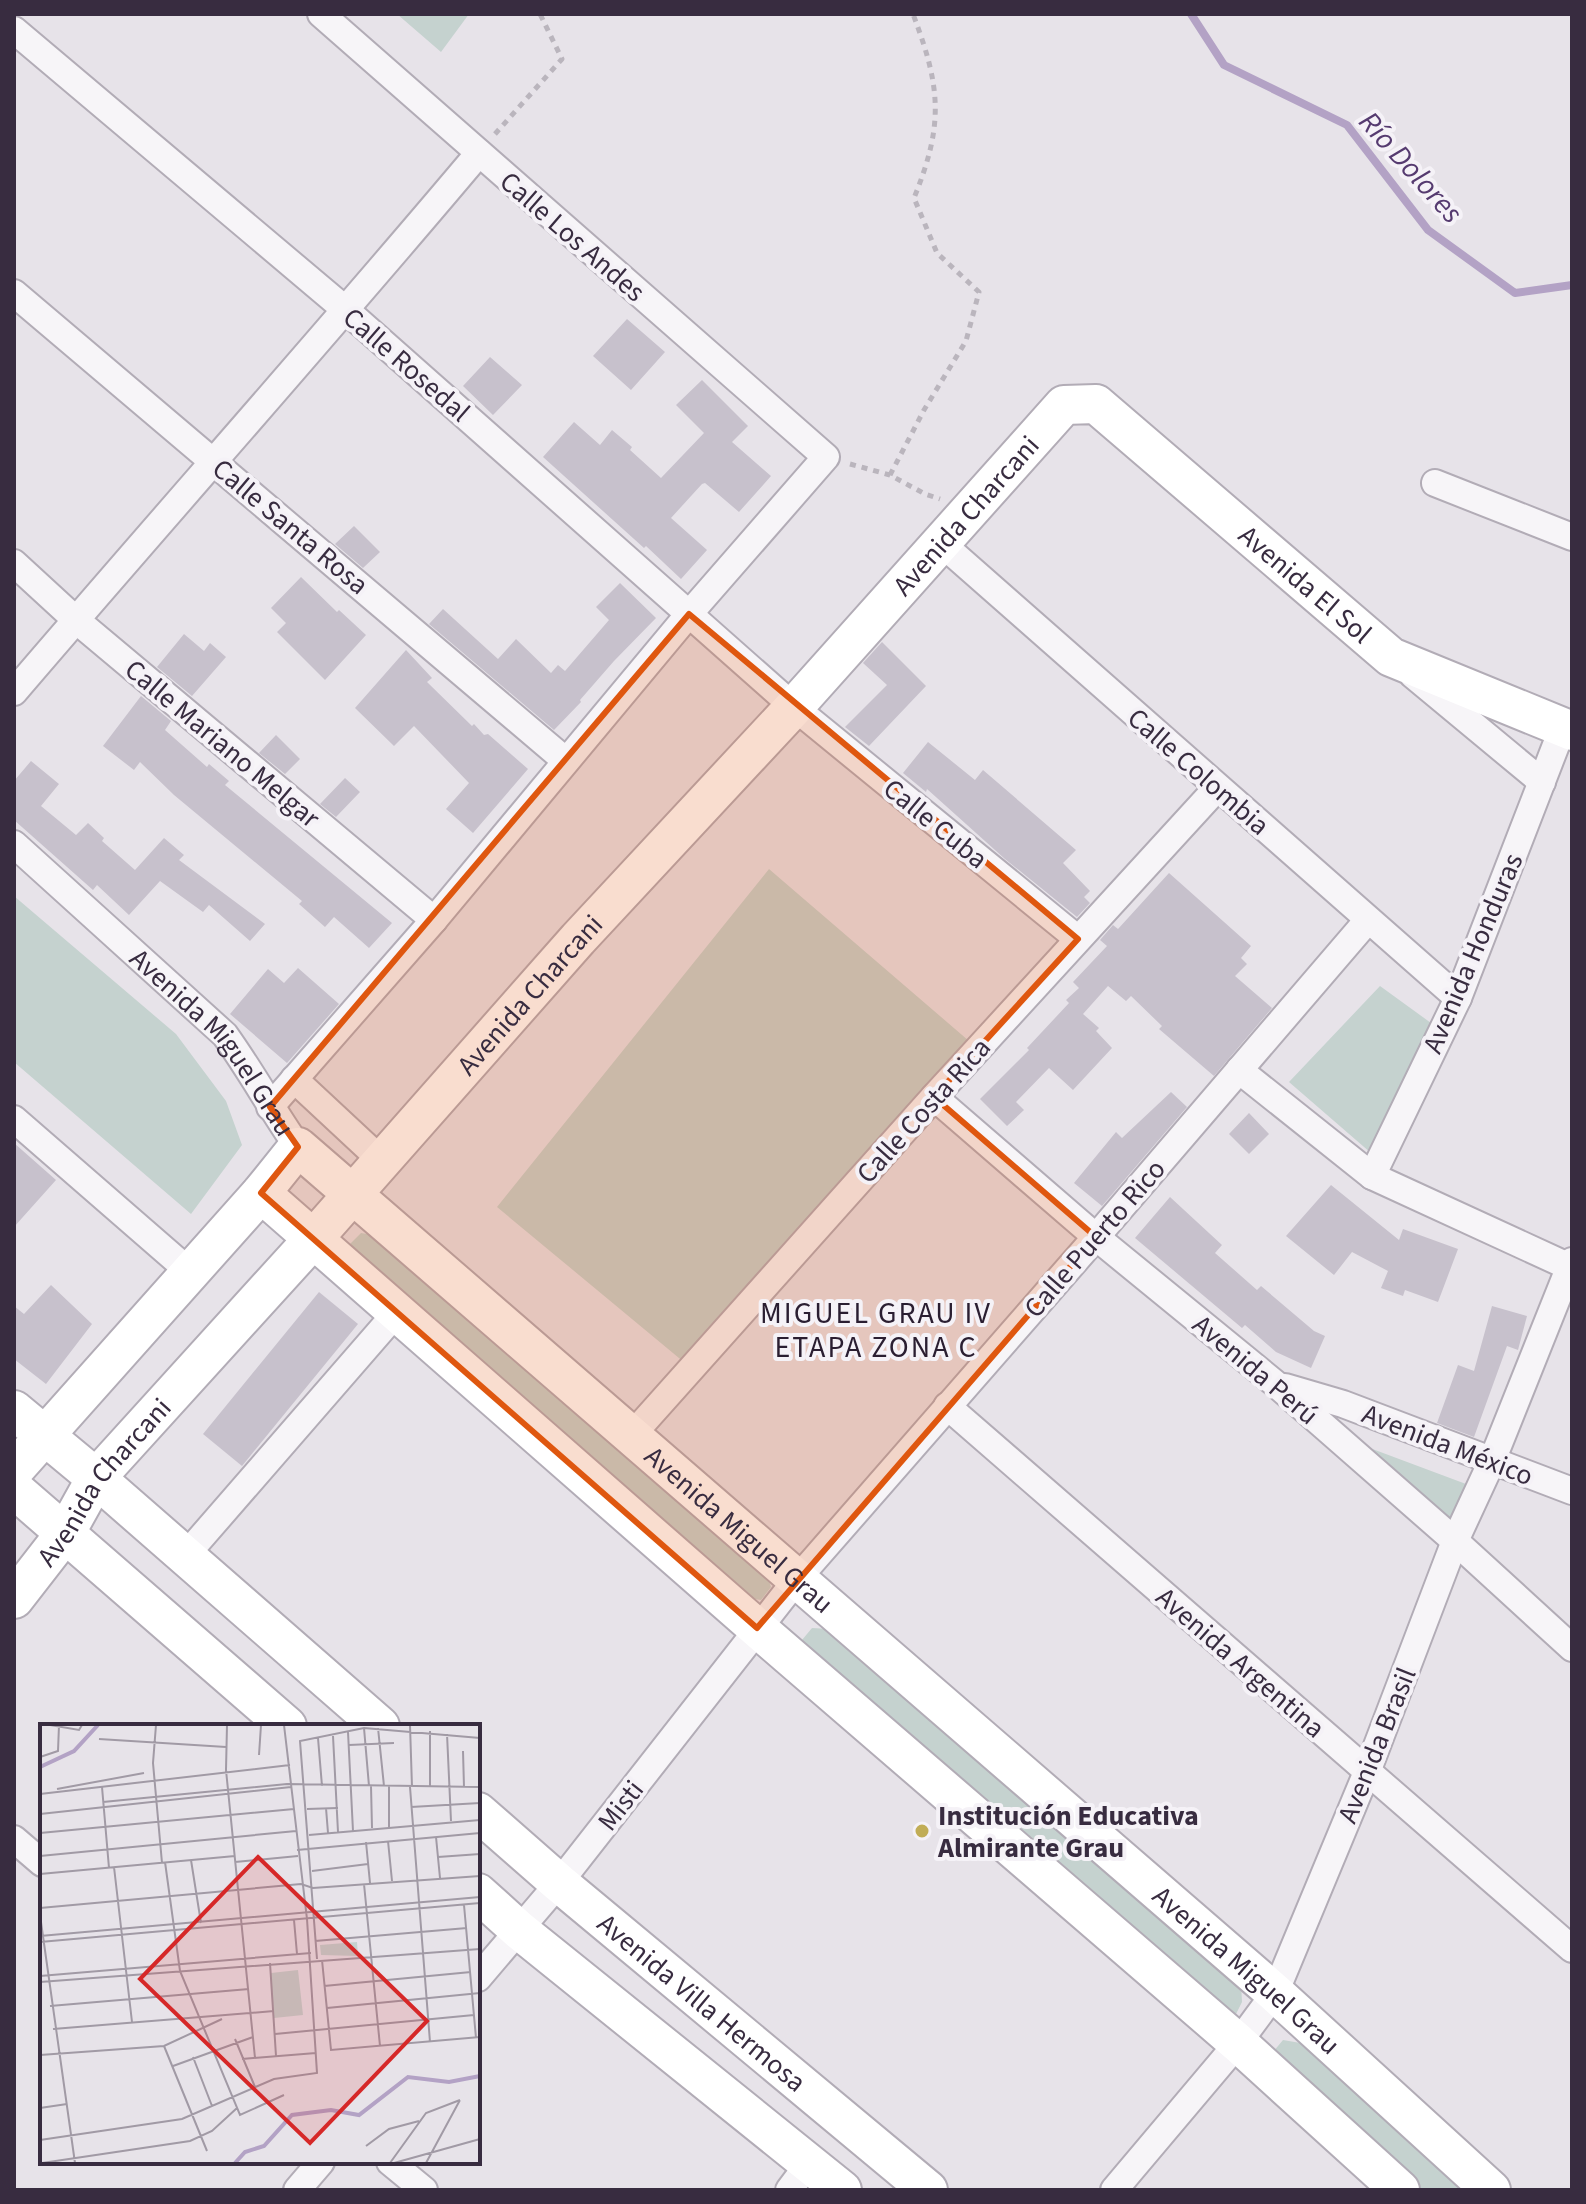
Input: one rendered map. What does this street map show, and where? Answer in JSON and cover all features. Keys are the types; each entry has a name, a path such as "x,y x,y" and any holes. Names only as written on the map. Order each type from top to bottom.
{"street":[{"name":"Calle Los Andes","path":"321,14 826,457"},
{"name":"Calle Rosedal","path":"14,30 347,311 794,707"},
{"path":"14,692 213,460 347,311 479,153"},
{"name":"Calle Santa Rosa","path":"14,293 566,761"},
{"name":"Avenida El Sol","path":"1064,405 1096,404 1391,657 1567,729"},
{"name":"Avenida Charcani","path":"14,1599 66,1532 96,1478 314,1238 578,939 794,707 1064,405"},
{"path":"270,1107 434,920 689,614 826,457"},
{"path":"1435,483 1572,537"},
{"name":"Calle Colombia","path":"941,543 1458,998"},
{"name":"Calle Mariano Melgar","path":"14,563 76,620 434,920"},
{"path":"1391,657 1542,782"},
{"name":"Calle Cuba","path":"794,707 1078,939"},
{"name":"Avenida Honduras","path":"1372,1176 1458,998 1542,782 1567,729"},
{"name":"Calle Costa Rica","path":"632,1435 934,1097 1217,788"},
{"name":"Avenida Miguel Grau","path":"14,844 225,1035 251,1070 270,1107 298,1147 1275,1993 1491,2190"},
{"name":"Calle Puerto Rico","path":"757,1628 1368,920"},
{"path":"1239,1070 1372,1176 1571,1265"},
{"path":"294,1079 381,1160"},
{"name":"Avenida Perú","path":"934,1097 1096,1237 1277,1385 1572,1648"},
{"path":"14,1119 190,1272"},
{"path":"14,1470 261,1193 298,1147"},
{"path":"261,1193 757,1628 1238,2043 1400,2190"},
{"name":"Avenida Brasil","path":"1114,2190 1238,2043 1275,1993 1367,1772 1455,1541 1492,1461 1571,1265"},
{"path":"185,1556 397,1312"},
{"name":"Avenida México","path":"1277,1385 1343,1404 1572,1491"},
{"name":"Avenida Argentina","path":"947,1406 1572,1949"},
{"path":"14,1410 378,1724"},
{"path":"14,1489 285,1724"},
{"name":"Misti","path":"480,1976 559,1883 757,1628"},
{"name":"Avenida Villa Hermosa","path":"480,1814 928,2190"},
{"path":"14,1839 40,1861"},
{"name":"Avenida Villa Hermosa","path":"480,1895 800,2176 842,2190"},
{"path":"297,2190 319,2164"},
{"path":"392,2164 424,2190"}],"path":[{"path":"479,153 562,59 540,14"},
{"path":"890,475 924,410 966,341 979,292 937,253 914,198 930,159 937,108 930,59 913,14"},
{"path":"826,457 890,475 925,494 972,508"}],"highlighted area":[{"path":"689,614 1078,939 934,1097 1096,1237 757,1628 261,1193 298,1147 270,1107"}],"shaded area":[{"path":"397,14 469,14 441,52"},
{"path":"769,869 976,1047 691,1368 497,1207"},
{"path":"14,896 176,1034 226,1101 242,1145 191,1214 14,1062"},
{"path":"1380,986 1431,1023 1371,1153 1289,1082"},
{"path":"361,1233 379,1236 766,1571 771,1587 761,1600 740,1597 353,1261 350,1244"},
{"path":"1359,1444 1466,1484 1448,1528"},
{"path":"812,1628 830,1629 1241,1983 1242,2002 1236,2014 1218,2012 807,1654 802,1640"},
{"path":"1283,2040 1306,2044 1473,2190 1416,2190 1273,2052"}],"building":[{"path":"627,319 665,352 631,390 593,356"},
{"path":"490,357 522,385 493,415 463,386"},
{"path":"702,380 748,426 732,442 771,476 739,512 705,483 671,518 707,550 681,579 543,457 574,422 600,445 612,430 661,478 704,433 676,405"},
{"path":"354,526 380,552 363,568 335,544"},
{"path":"301,577 366,635 325,680 277,632 286,623 271,608"},
{"path":"620,583 656,618 554,730 429,624 443,609 498,659 516,639 551,673 558,665 565,671 609,620 596,607"},
{"path":"184,634 204,651 210,643 226,657 192,696 157,667"},
{"path":"882,642 926,686 869,746 845,727 887,685 863,663"},
{"path":"406,650 432,678 427,682 472,726 474,724 484,735 488,734 528,769 473,833 446,809 469,783 414,726 394,746 355,708"},
{"path":"141,696 171,721 165,730 207,767 209,764 229,781 225,785 392,923 369,948 334,917 325,927 299,904 302,901 174,795 140,762 134,770 103,746"},
{"path":"276,735 300,759 285,774 259,753"},
{"path":"928,742 975,780 983,770 1076,850 1063,863 1090,891 1084,897 1090,903 1077,917 1005,859 927,789 926,792 903,773"},
{"path":"31,761 59,784 41,806 76,835 88,823 104,838 102,841 135,870 164,838 184,855 179,860 265,924 250,941 209,905 203,912 160,881 129,915 97,885 93,890 14,820 14,781"},
{"path":"345,778 360,792 336,817 320,804"},
{"path":"1169,873 1251,946 1241,958 1247,964 1235,976 1272,1008 1214,1076 1159,1029 1162,1026 1131,996 1126,1001 1108,986 1083,1014 1099,1028 1096,1031 1112,1048 1073,1090 1049,1068 1016,1102 1024,1110 1007,1126 980,1099 1029,1050 1027,1048 1069,1003 1066,1000 1079,988 1073,982 1107,946 1100,940 1113,925 1118,929"},
{"path":"298,968 339,1004 287,1063 230,1014 268,969 284,983"},
{"path":"1171,1092 1187,1107 1102,1206 1074,1183 1116,1132 1122,1138"},
{"path":"1249,1113 1269,1134 1249,1154 1229,1134"},
{"path":"14,1143 56,1180 14,1227"},
{"path":"1331,1185 1399,1240 1403,1229 1458,1249 1438,1302 1405,1290 1403,1296 1381,1288 1388,1271 1352,1252 1334,1275 1286,1236"},
{"path":"1170,1197 1222,1245 1215,1253 1257,1290 1261,1286 1314,1331 1325,1336 1311,1368 1276,1352 1245,1325 1242,1328 1135,1238"},
{"path":"51,1285 92,1324 46,1384 14,1359 14,1306 24,1314"},
{"path":"319,1292 358,1324 242,1466 203,1434"},
{"path":"1492,1306 1527,1316 1518,1350 1507,1346 1474,1437 1437,1423 1458,1365 1474,1371"}],"waterway":[{"name":"Río Dolores","path":"1191,14 1224,65 1347,125 1428,230 1515,293 1572,285"}],"place":[{"name":"Institución Educativa Almirante Grau","path":"922,1831"}],"district":[{"name":"MIGUEL GRAU IV ETAPA ZONA C","path":"876,1330"}]}
